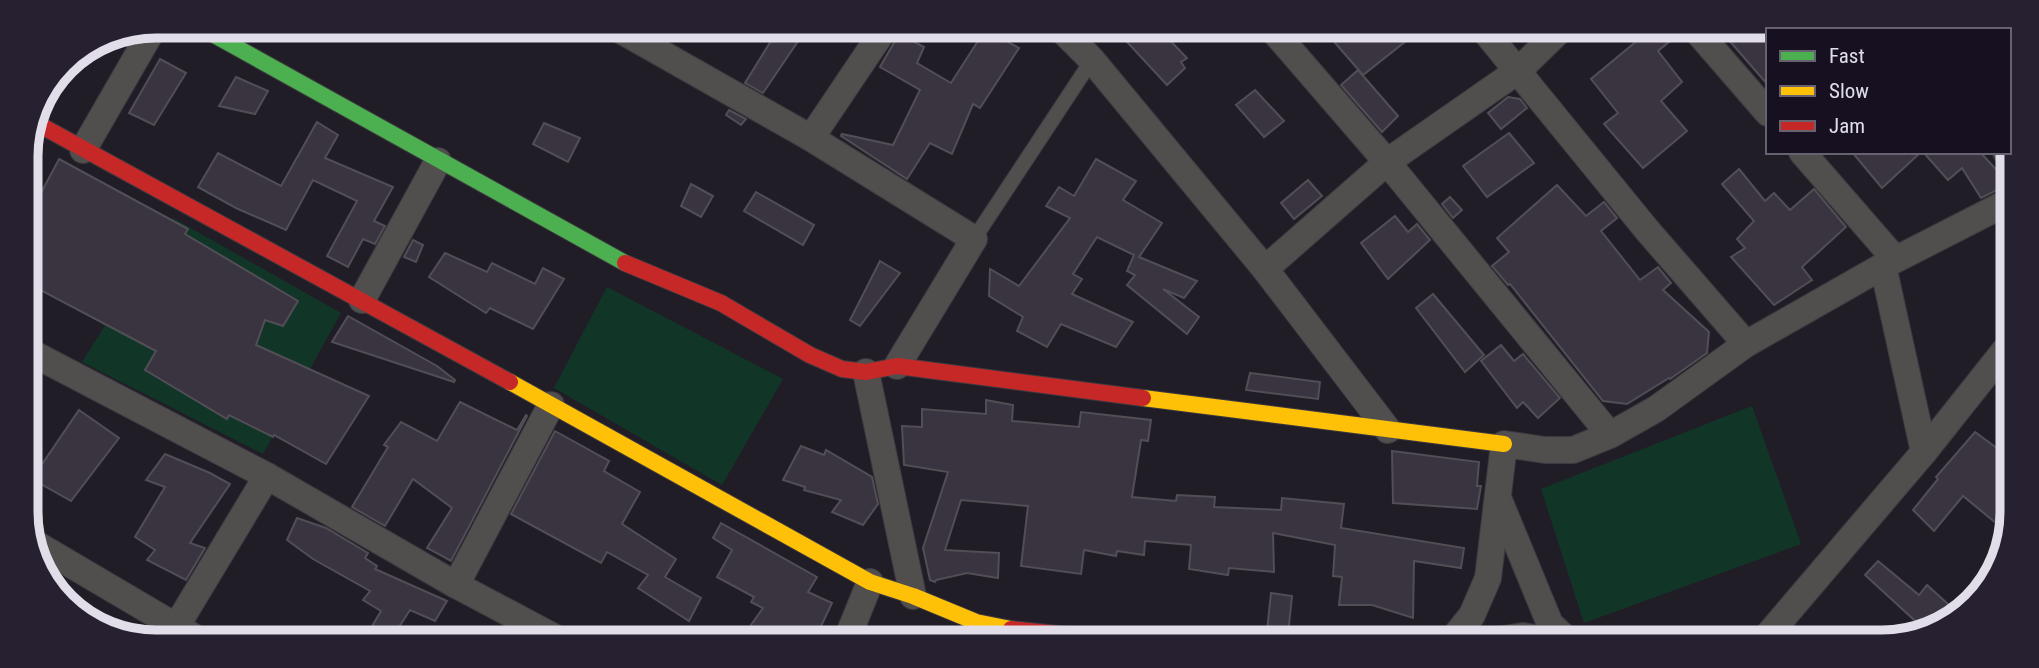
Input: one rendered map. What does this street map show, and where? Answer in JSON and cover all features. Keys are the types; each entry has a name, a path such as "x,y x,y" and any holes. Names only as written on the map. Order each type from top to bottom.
{"street":[{"path":"219,38 616,259 721,303 810,355 842,369 866,372 897,366 1545,450 1573,450 1610,435 1656,409 1746,344 1889,262 2000,206"},
{"path":"656,38 974,239 897,366"},
{"path":"811,138 878,38"},
{"path":"1070,38 1265,269 1388,430"},
{"path":"1280,38 1387,162 1610,435"},
{"path":"1491,38 1647,230 1746,344"},
{"path":"1265,269 1387,162 1519,70 1552,38"},
{"path":"1703,38 1766,111"},
{"path":"83,150 147,39"},
{"path":"43,127 362,300 870,582 976,621 1012,630"},
{"path":"1804,154 1889,262 1924,452"},
{"path":"362,300 438,161"},
{"path":"38,356 267,476 456,585 540,630"},
{"path":"1773,629 1924,452 2000,356"},
{"path":"866,372 914,596"},
{"path":"456,585 551,405"},
{"path":"1460,629 1472,615 1488,578 1504,444"},
{"path":"186,630 267,476"},
{"path":"1498,496 1549,624 1555,629"},
{"path":"45,549 182,630"},
{"path":"851,630 870,582"}],"lane":[{"path":"974,239 1091,60"}],"green space":[{"path":"173,218 341,313 263,454 82,362"},
{"path":"607,287 783,379 722,485 554,388"},
{"path":"1752,406 1801,544 1584,623 1541,489"}],"building":[{"path":"773,38 800,38 763,93 745,83"},
{"path":"897,38 907,38 924,47 917,63 951,83 980,38 1000,38 1019,48 980,108 973,104 952,154 930,143 907,179 841,136 842,134 893,145 920,90 880,67"},
{"path":"1123,38 1168,38 1187,58 1181,62 1185,68 1167,85"},
{"path":"1331,38 1410,38 1363,75"},
{"path":"1640,38 1674,38 1658,51 1682,82 1661,101 1687,131 1643,168 1604,124 1618,113 1591,79"},
{"path":"1727,38 1766,38 1766,83"},
{"path":"160,59 186,73 154,125 129,113"},
{"path":"1358,70 1398,116 1382,132 1341,85"},
{"path":"236,77 268,91 255,114 219,106"},
{"path":"1255,90 1284,121 1264,137 1236,105"},
{"path":"1508,97 1520,99 1527,108 1501,129 1488,113"},
{"path":"729,110 746,119 741,125 726,115"},
{"path":"317,122 338,135 325,158 393,187 374,221 385,226 375,244 363,239 348,267 327,256 357,201 313,180 286,230 236,208 198,187 218,153 281,186"},
{"path":"544,123 580,138 568,162 533,144"},
{"path":"1509,133 1534,163 1487,197 1463,166"},
{"path":"1854,154 1919,154 1882,188"},
{"path":"1925,154 1982,154 2000,174 2000,187 1981,198 1962,168 1948,180"},
{"path":"59,159 188,229 185,234 298,301 283,326 265,320 256,345 369,396 326,464 274,435 273,437 229,415 227,419 145,370 156,351 39,289 39,192 41,193"},
{"path":"1096,159 1136,181 1123,200 1162,223 1139,257 1197,281 1184,298 1163,289 1199,317 1187,334 1127,285 1135,275 1127,271 1134,255 1097,237 1073,274 1082,279 1072,294 1133,322 1116,347 1061,324 1047,347 1017,331 1023,317 989,296 990,269 1019,286 1070,218 1046,206 1059,187 1074,196"},
{"path":"1739,169 1765,201 1774,193 1790,210 1814,189 1846,227 1802,267 1812,280 1774,305 1731,257 1745,248 1737,239 1754,221 1722,184"},
{"path":"1308,180 1322,196 1294,219 1281,203"},
{"path":"691,184 713,196 701,217 681,206"},
{"path":"1557,185 1586,216 1604,202 1617,218 1601,231 1640,280 1658,267 1671,283 1663,290 1709,332 1707,353 1627,404 1603,401 1510,284 1508,285 1492,266 1509,252 1497,238"},
{"path":"756,192 814,225 803,245 744,211"},
{"path":"1450,197 1462,210 1453,218 1442,204"},
{"path":"1395,216 1408,232 1417,224 1430,240 1388,279 1361,243"},
{"path":"413,240 423,245 416,262 404,257"},
{"path":"445,253 487,272 492,263 535,284 543,268 564,279 533,329 490,308 486,313 429,277"},
{"path":"880,261 900,273 860,326 850,320"},
{"path":"1433,294 1484,355 1465,372 1416,308"},
{"path":"348,316 437,366 455,380 454,382 332,342"},
{"path":"1501,345 1514,361 1523,354 1560,398 1538,418 1523,402 1517,408 1481,361"},
{"path":"1250,373 1320,382 1318,399 1246,390"},
{"path":"986,400 1013,405 1012,421 1079,427 1081,412 1151,420 1148,441 1141,440 1132,497 1176,501 1177,495 1215,497 1214,507 1281,510 1282,498 1344,504 1341,528 1464,548 1461,568 1414,561 1413,618 1372,605 1339,605 1342,577 1333,576 1335,545 1273,533 1274,572 1229,568 1228,575 1189,569 1191,545 1145,541 1144,555 1117,551 1116,556 1084,550 1081,574 1021,566 1028,506 961,500 945,550 999,553 998,578 967,573 935,582 930,580 923,548 948,472 904,465 902,426 922,427 922,409 986,414"},
{"path":"460,402 517,430 527,416 451,561 427,548 452,508 413,479 385,526 352,507 388,447 384,445 401,422 437,441"},
{"path":"79,410 119,438 71,501 38,482 38,470"},
{"path":"555,431 609,461 604,471 640,492 622,524 676,559 665,577 701,598 689,621 638,588 648,575 607,552 601,563 511,514"},
{"path":"1975,432 2000,450 1999,526 1963,496 1934,531 1913,510 1938,479 1936,477"},
{"path":"801,446 824,455 826,450 872,477 878,504 863,525 832,512 841,500 804,490 805,487 783,480"},
{"path":"1392,451 1479,462 1477,486 1481,486 1477,509 1393,503"},
{"path":"165,454 230,484 190,543 205,548 186,580 147,560 155,550 135,537 165,487 146,480"},
{"path":"297,518 326,528 368,553 365,558 377,566 375,569 447,601 435,621 410,610 397,630 370,630 381,611 363,600 370,591 313,559 287,540"},
{"path":"721,523 817,577 808,592 832,603 819,630 748,630 763,608 751,602 754,597 717,577 732,550 713,538"},
{"path":"1878,561 1919,595 1927,585 1951,607 1928,621 1918,624 1865,575"},
{"path":"1271,593 1292,596 1288,629 1267,629"}],"traffic: fast":[{"path":"220,38 625,263"}],"traffic: slow":[{"path":"510,382 870,582 976,622 1011,629"},
{"path":"1143,398 1504,444"}],"traffic: jam":[{"path":"43,127 510,382"},
{"path":"625,263 721,303 810,355 842,369 866,372 897,366 1143,398"},
{"path":"1011,629 1016,630"}]}
